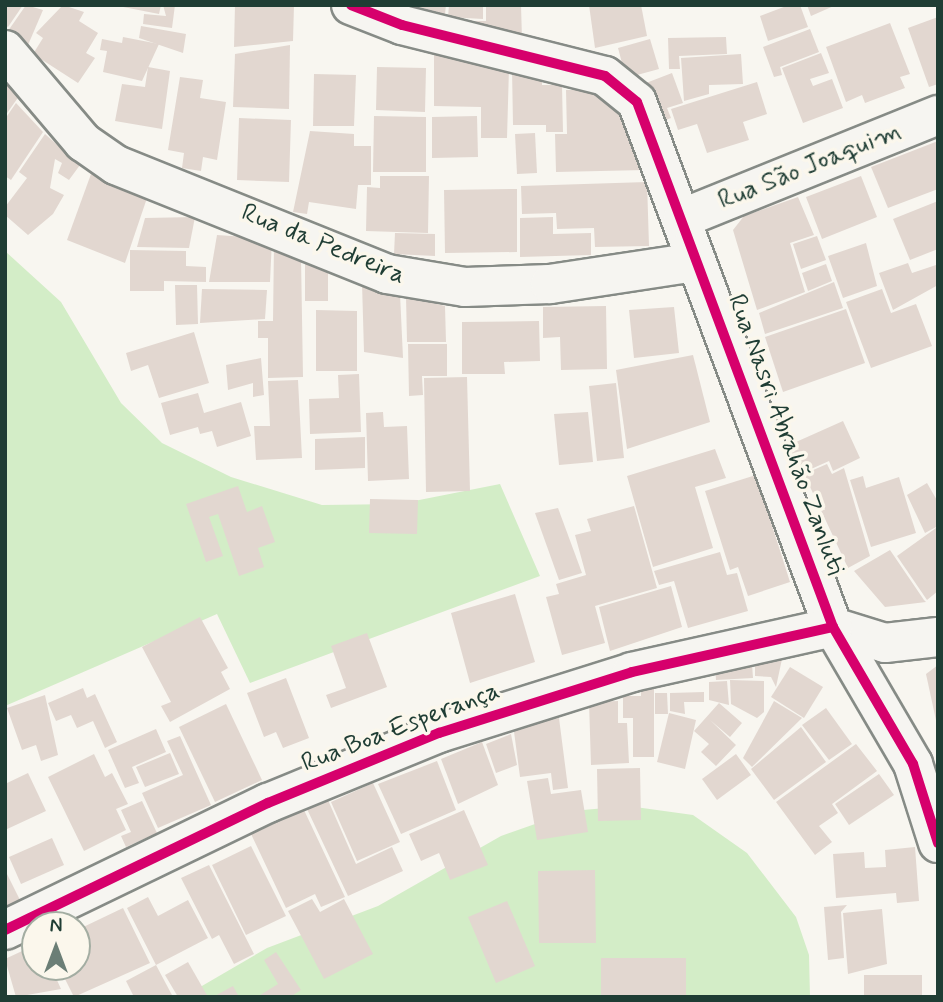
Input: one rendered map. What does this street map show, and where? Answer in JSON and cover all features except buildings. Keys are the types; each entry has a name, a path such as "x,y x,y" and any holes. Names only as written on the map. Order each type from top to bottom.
{"street":[{"name":"Rua Nasri Abrahão Zanluti","path":"351,5 402,25 605,76 637,102 683,218 696,262 833,627 913,764 938,843"},
{"name":"Rua da Pedreira","path":"5,50 83,142 116,165 387,274 465,287 550,284 696,262"},
{"name":"Rua São Joaquim","path":"683,218 938,115"},
{"path":"833,627 885,643 938,637"},
{"name":"Rua Boa Esperança","path":"5,930 268,803 439,733 632,672 833,627"}],"green space":[{"path":"5,251 61,302 121,403 162,443 231,477 322,505 399,504 500,484 540,576 250,683 217,614 5,706"},
{"path":"628,806 693,815 747,853 796,917 809,955 810,997 183,997 267,948 378,906 501,836 572,811"}],"cycle path":[{"path":"351,5 402,25 605,76 637,102 833,627 913,764 938,843"},
{"path":"5,930 268,803 439,733 632,672 833,627"}]}
